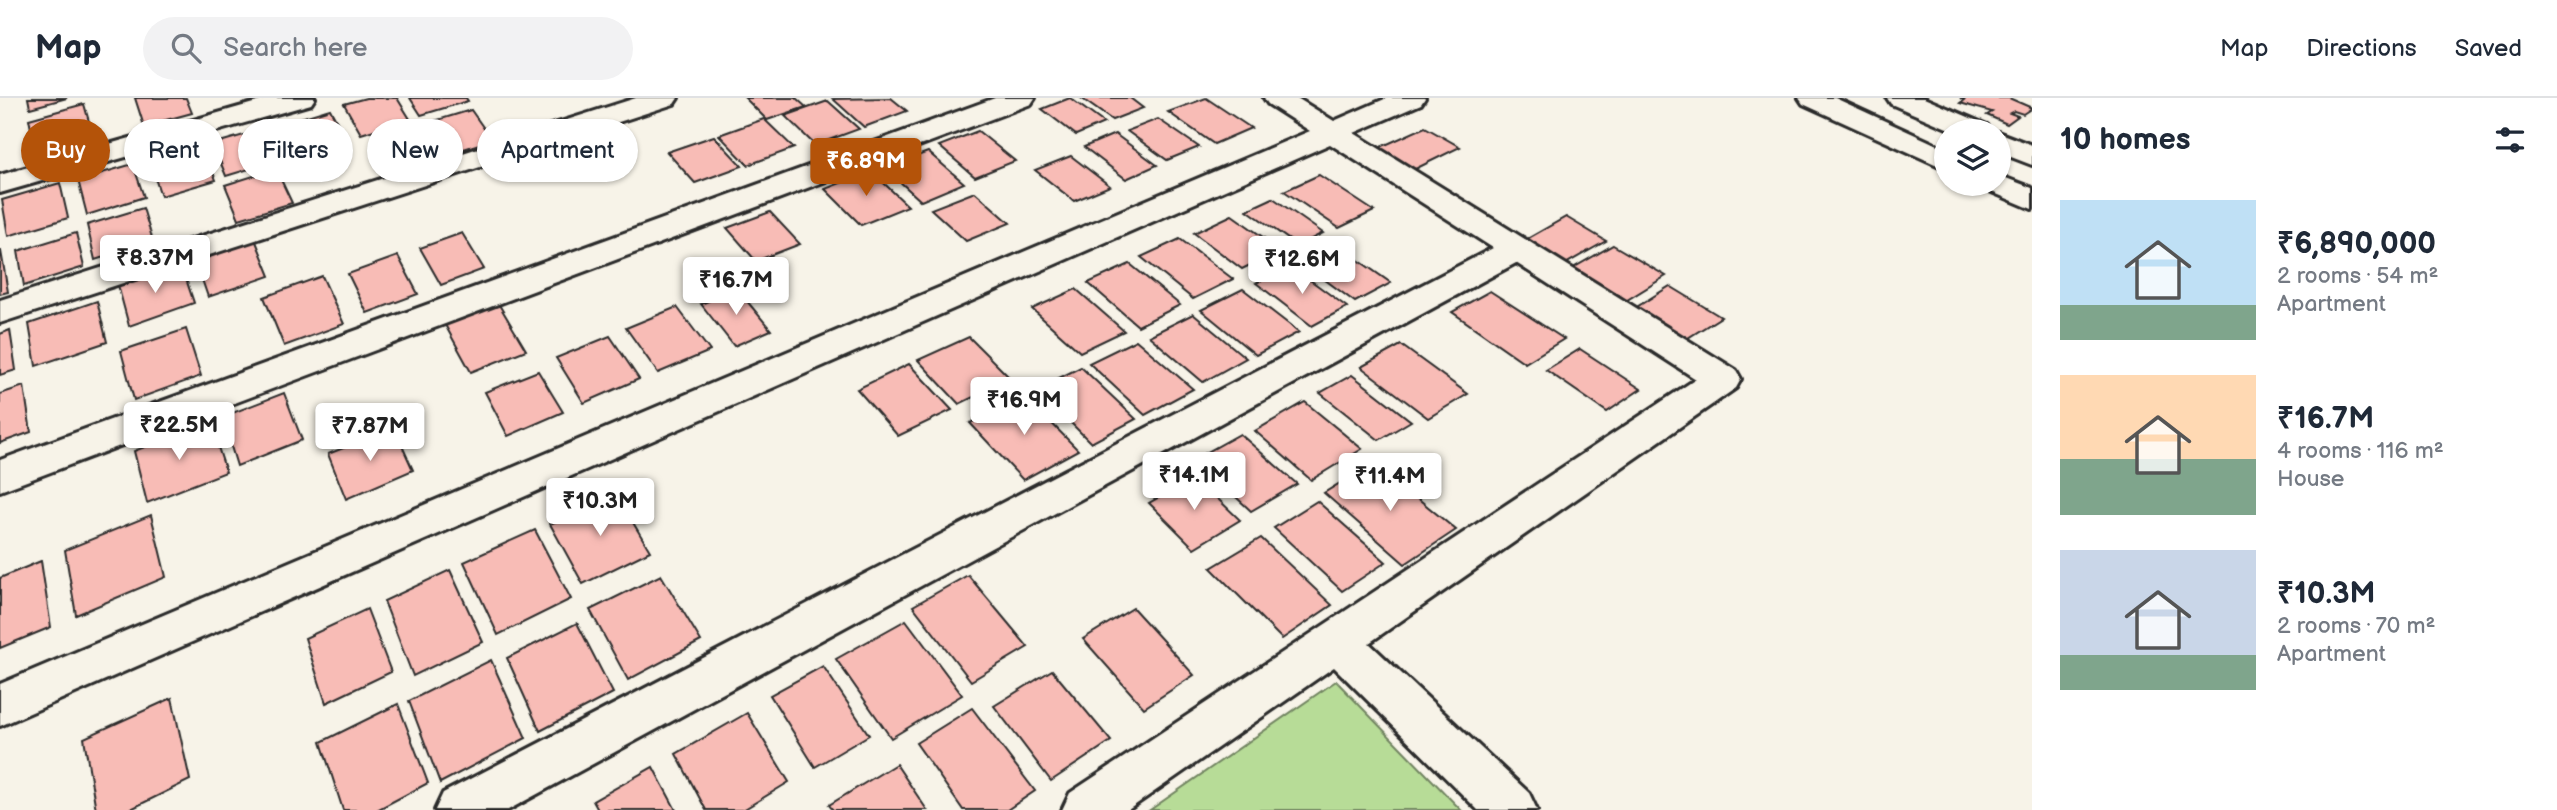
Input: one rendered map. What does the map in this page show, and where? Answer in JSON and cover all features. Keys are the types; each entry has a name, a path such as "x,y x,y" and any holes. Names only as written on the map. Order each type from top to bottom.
{"street":[{"path":"0,184 301,98"},
{"path":"0,313 664,98"},
{"path":"0,475 1021,98"},
{"path":"1087,810 1723,379 1278,98"},
{"path":"0,705 1410,98"},
{"path":"1812,98 1934,154"},
{"path":"1901,98 1949,119"},
{"path":"2011,147 2032,156"},
{"path":"460,810 1517,249"},
{"path":"1337,641 1512,810"}],"green space":[{"path":"1336,681 1461,810 1150,810"}],"building":[{"path":"28,98 67,98 30,108"},
{"path":"135,98 186,98 192,113 170,119 142,119"},
{"path":"366,98 397,98 410,119 367,119 367,132 361,134 344,104"},
{"path":"410,98 466,98 468,101 421,115"},
{"path":"745,98 796,98 806,107 767,120"},
{"path":"891,98 907,111 864,127 833,99"},
{"path":"1070,98 1104,123 1076,135 1042,109"},
{"path":"1081,98 1130,98 1143,108 1112,120"},
{"path":"1206,98 1251,128 1214,144 1168,112"},
{"path":"1960,98 2009,98 2032,108 2023,114 2014,111 2010,113 2018,116 2011,121 1996,119 1987,115 1992,112 1960,103 1964,100"},
{"path":"828,101 859,129 815,145 785,116"},
{"path":"84,104 88,119 29,119"},
{"path":"330,109 335,119 297,119"},
{"path":"471,110 477,119 477,145 463,149 463,119 441,119"},
{"path":"764,119 794,148 748,165 719,135"},
{"path":"1158,119 1199,147 1167,160 1127,131"},
{"path":"1425,127 1460,147 1409,172 1374,150"},
{"path":"978,131 1015,161 975,177 939,146"},
{"path":"1115,134 1157,165 1126,179 1084,147"},
{"path":"714,136 742,166 695,183 667,152"},
{"path":"238,137 238,172 226,176 224,171 224,141"},
{"path":"928,152 964,183 921,201 885,168"},
{"path":"1071,156 1110,186 1074,201 1035,170"},
{"path":"124,167 124,182 139,182 144,197 87,215 79,182 110,182 110,171"},
{"path":"871,171 908,206 861,225 825,189"},
{"path":"1319,175 1374,211 1339,228 1284,191"},
{"path":"238,181 282,182 292,203 239,219 225,185"},
{"path":"156,182 209,182 161,196"},
{"path":"60,183 68,218 8,236 2,200"},
{"path":"975,192 1010,223 966,241 931,209"},
{"path":"1273,198 1323,233 1298,246 1247,210"},
{"path":"143,208 153,241 95,260 87,225"},
{"path":"770,212 800,244 756,261 727,228"},
{"path":"1232,215 1281,250 1242,269 1194,233"},
{"path":"1566,217 1606,241 1560,267 1520,243"},
{"path":"76,233 84,267 24,286 18,251"},
{"path":"462,233 484,269 441,285 420,248"},
{"path":"255,239 270,276 208,297 195,259"},
{"path":"1180,239 1233,279 1193,299 1141,257"},
{"path":"1613,245 1666,276 1614,308 1561,275"},
{"path":"1341,248 1391,283 1355,302 1305,265"},
{"path":"0,251 8,292 0,294"},
{"path":"398,256 418,294 367,313 348,274"},
{"path":"181,264 194,303 129,326 118,285"},
{"path":"1130,264 1180,305 1138,326 1088,283"},
{"path":"1291,266 1347,307 1312,326 1256,283"},
{"path":"322,276 344,324 284,346 264,297"},
{"path":"1670,286 1721,317 1683,341 1632,310"},
{"path":"737,289 771,330 734,346 701,304"},
{"path":"1076,289 1124,331 1080,352 1032,309"},
{"path":"1243,289 1299,332 1256,355 1201,310"},
{"path":"1490,291 1564,339 1525,363 1452,312"},
{"path":"97,301 107,342 36,366 29,324"},
{"path":"498,303 526,350 471,372 444,323"},
{"path":"677,307 710,351 658,373 626,328"},
{"path":"1193,314 1246,358 1203,382 1149,336"},
{"path":"186,329 201,376 134,400 121,351"},
{"path":"10,330 16,370 0,375 0,334"},
{"path":"610,336 639,379 584,403 556,358"},
{"path":"969,337 1011,379 959,404 918,360"},
{"path":"1136,340 1193,389 1145,415 1089,363"},
{"path":"1401,345 1468,394 1428,418 1361,367"},
{"path":"1580,349 1641,389 1607,412 1546,370"},
{"path":"909,364 952,410 898,436 857,389"},
{"path":"1081,367 1136,419 1091,443 1037,389"},
{"path":"538,371 563,412 508,436 485,392"},
{"path":"1352,375 1411,421 1379,440 1320,393"},
{"path":"24,386 31,432 0,443 0,394"},
{"path":"284,393 302,440 237,466 222,417"},
{"path":"1025,396 1078,450 1023,480 970,423"},
{"path":"1305,402 1362,449 1311,480 1255,431"},
{"path":"210,422 226,472 147,503 134,451"},
{"path":"394,428 413,470 346,499 328,454"},
{"path":"1240,434 1297,484 1251,511 1195,459"},
{"path":"1374,462 1456,530 1405,564 1324,493"},
{"path":"1195,477 1240,520 1194,548 1149,503"},
{"path":"616,494 650,551 583,584 550,524"},
{"path":"1317,501 1386,562 1342,591 1274,528"},
{"path":"151,515 166,577 76,615 65,550"},
{"path":"535,530 571,599 498,635 464,562"},
{"path":"1261,538 1332,605 1282,639 1211,568"},
{"path":"41,561 51,627 0,648 0,578"},
{"path":"450,570 483,642 413,676 384,601"},
{"path":"661,575 701,641 628,680 590,610"},
{"path":"968,575 1028,647 971,681 913,606"},
{"path":"1133,608 1194,675 1144,708 1083,639"},
{"path":"367,609 391,672 326,703 305,638"},
{"path":"906,620 962,695 891,738 836,659"},
{"path":"577,623 613,693 540,731 507,658"},
{"path":"491,660 526,738 440,783 409,701"},
{"path":"823,666 869,735 815,767 770,695"},
{"path":"1052,670 1111,741 1051,781 994,706"},
{"path":"172,698 190,780 129,810 96,810 84,738"},
{"path":"398,704 428,783 377,810 343,810 321,742"},
{"path":"972,708 1035,791 1007,810 963,810 916,743"},
{"path":"747,713 789,782 743,810 706,810 676,754"},
{"path":"896,764 927,810 833,810 829,805"},
{"path":"653,767 676,810 598,810 593,801"}]}
